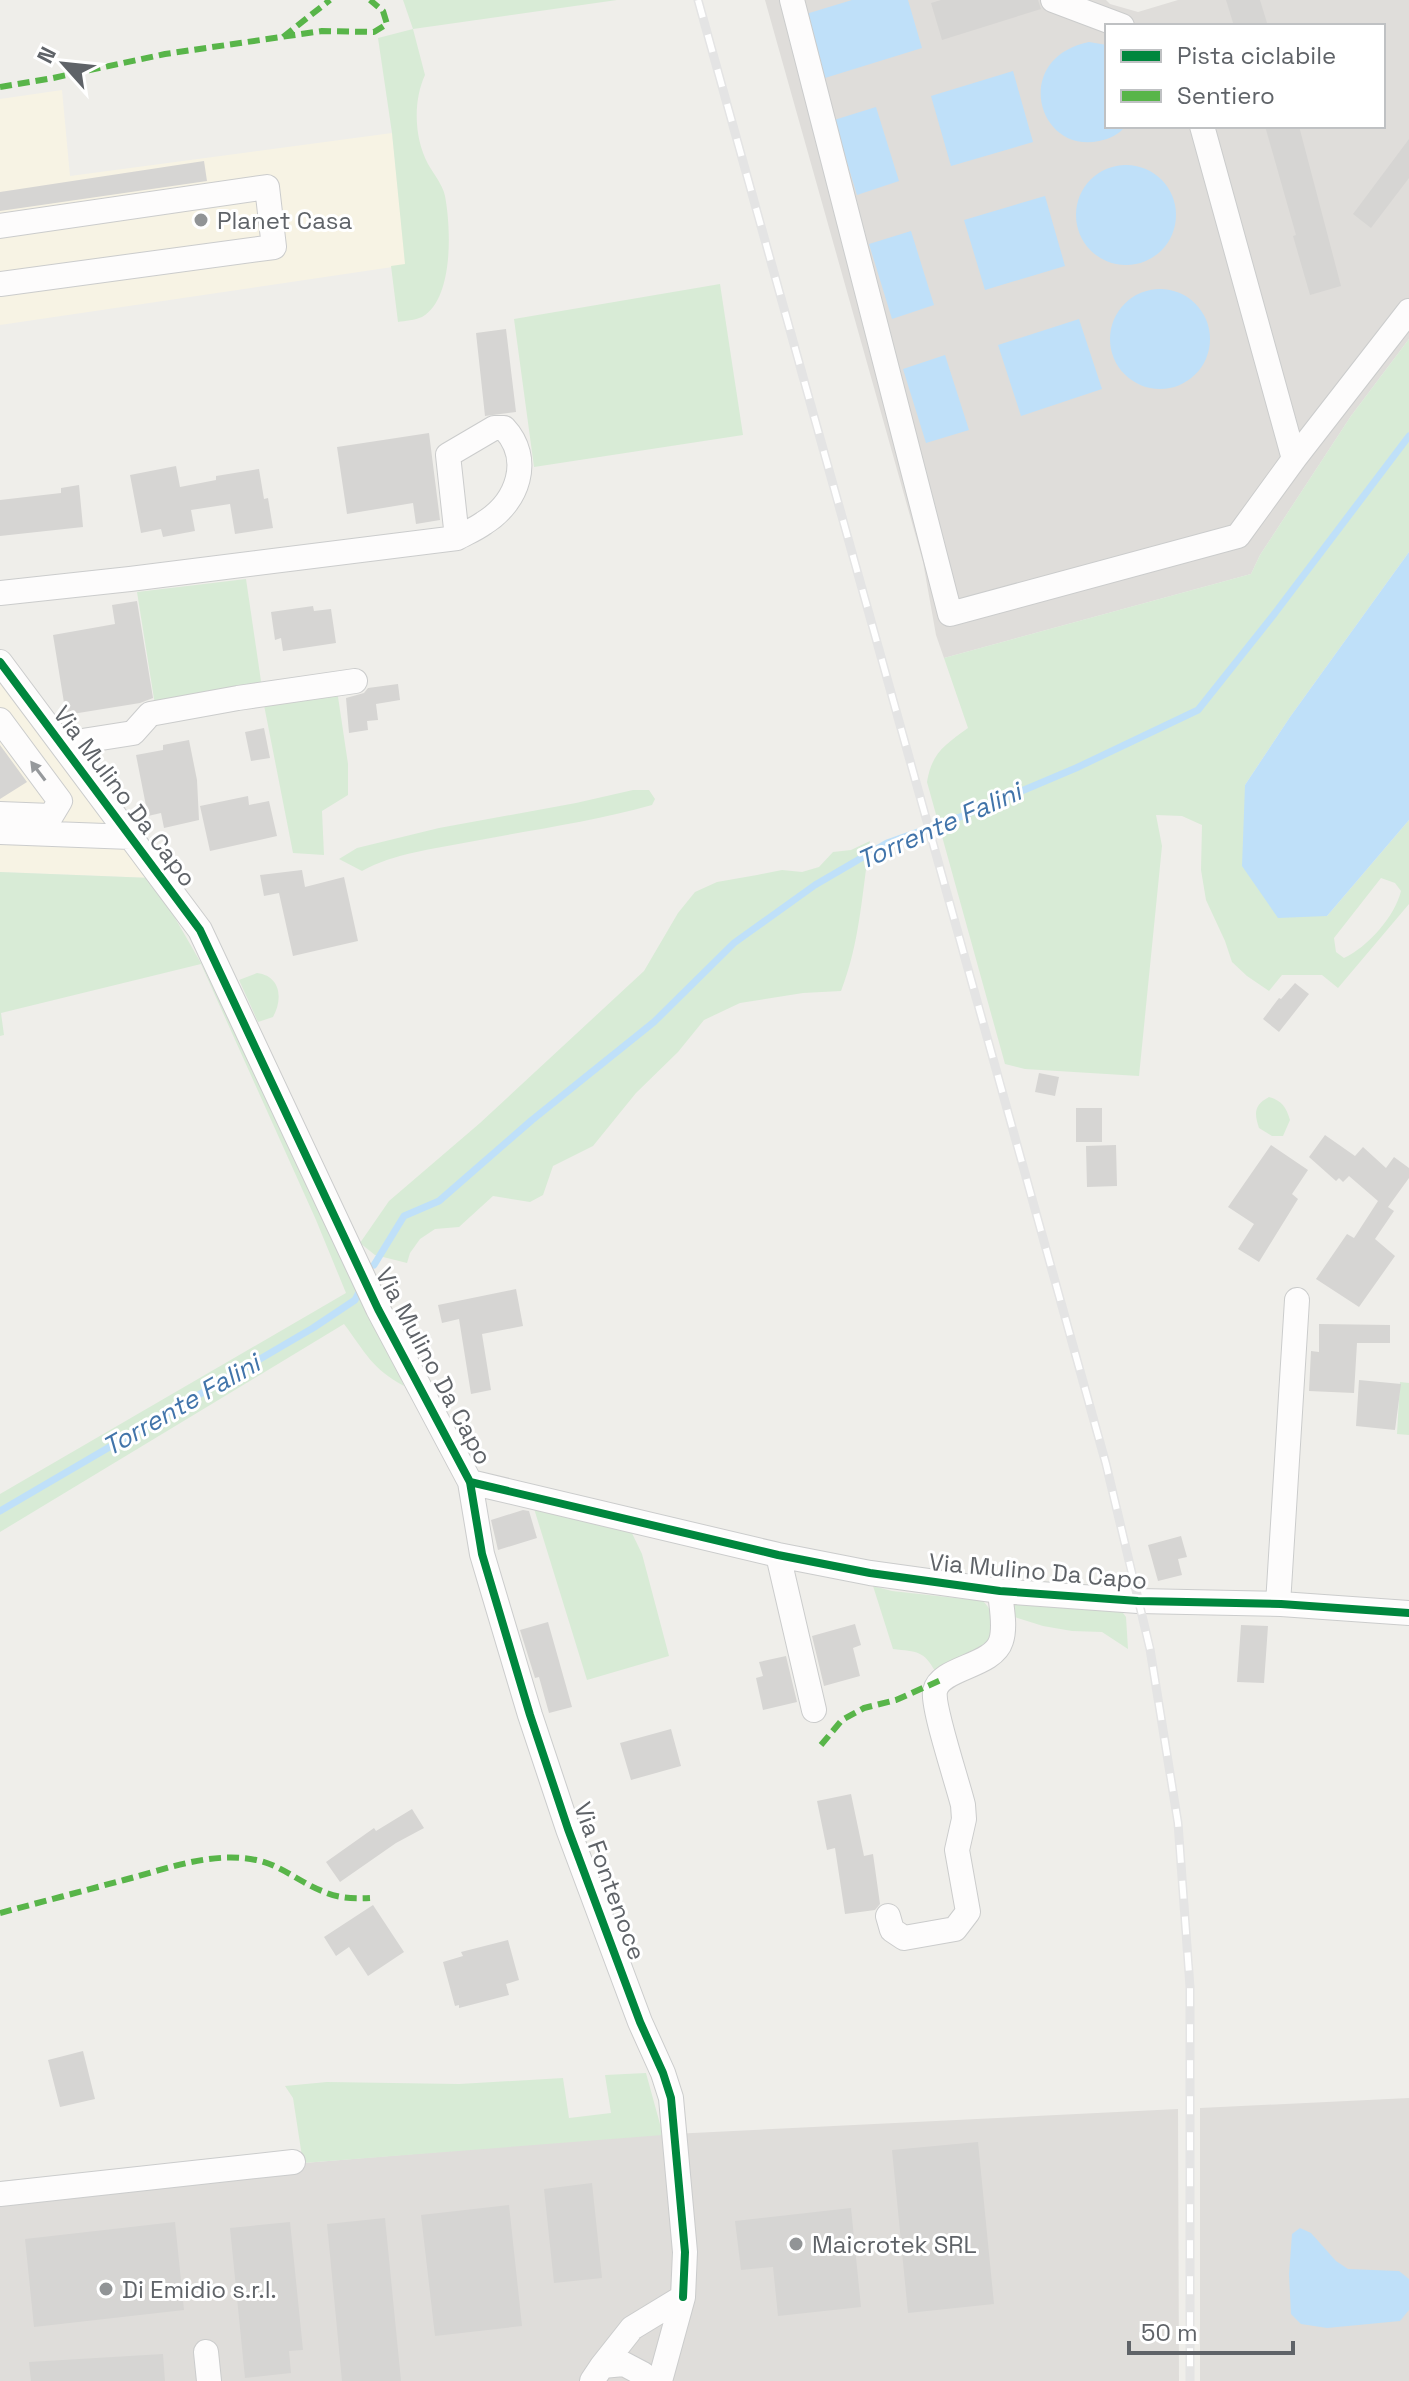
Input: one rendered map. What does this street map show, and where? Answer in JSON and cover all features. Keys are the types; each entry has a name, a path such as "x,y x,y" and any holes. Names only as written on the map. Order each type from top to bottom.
{"street":[{"path":"792,0 950,614 1238,536 1409,311"},
{"path":"1053,0 1117,24"},
{"path":"1203,128 1294,459"},
{"path":"0,226 267,187 274,247 0,284"},
{"path":"0,593 457,538"},
{"name":"Via Mulino Da Capo","path":"0,662 200,930 378,1309 470,1482 778,1555 870,1573 1000,1591 1138,1601 1278,1604 1409,1613"},
{"path":"63,744 133,733 150,714 355,681"},
{"path":"0,720 60,801 96,836"},
{"path":"0,814 51,816 60,801"},
{"path":"0,832 131,837"},
{"path":"1278,1604 1297,1300"},
{"name":"Via Fontenoce","path":"470,1482 482,1554 530,1715 574,1844 671,2098 685,2252 683,2297 660,2381"},
{"path":"778,1555 814,1710"},
{"path":"888,1916 892,1930 904,1938 955,1929 968,1912 957,1850 964,1819 963,1805 935,1689 941,1680 993,1654 1001,1642 1000,1591"},
{"path":"0,2194 293,2162"},
{"path":"597,2374 632,2328 683,2297"},
{"path":"206,2352 209,2381"},
{"path":"597,2374 624,2364 643,2374 644,2381"}],"shaded area":[{"path":"765,0 1106,0 1138,12 1178,0 1409,0 1409,339 1351,416 1260,555 1251,574 944,658 936,635 923,562"},
{"name":"Planet Casa","path":"62,90 70,176 392,133 406,265 0,325 0,99"},
{"path":"0,679 152,878 0,872"},
{"path":"1409,2098 1409,2381 1200,2381 1200,2108"},
{"path":"1178,2109 1179,2381 0,2381 0,2181 302,2153 304,2163 632,2136"}],"green space":[{"path":"403,0 617,0 413,29"},
{"path":"413,29 425,75 417,108 420,143 444,192 449,243 445,279 432,308 422,317 398,322 391,266 405,264 392,133 378,38"},
{"path":"720,284 743,435 534,467 514,319"},
{"path":"1409,339 1409,552 1245,785 1327,916 1409,820 1409,904 1338,988 1322,975 1282,975 1269,991 1232,962 1206,900 1201,870 1202,825 1182,816 1156,815 1162,846 1139,1076 1025,1069 1005,1064 927,782 936,756 968,728 944,658 1251,574 1260,555 1351,416","holes":["1381,878 1395,883 1401,891 1398,901 1379,930 1344,958 1336,952 1334,938"]},
{"path":"246,579 262,688 155,705 137,592"},
{"path":"337,690 348,764 348,795 322,811 324,855 293,853 263,700"},
{"path":"633,790 649,790 655,799 652,805 584,821 414,852 362,871 339,859 357,848 439,828"},
{"path":"870,841 856,936 841,991 803,993 740,1003 704,1020 678,1052 636,1093 593,1146 553,1166 543,1195 530,1202 493,1196 459,1227 435,1229 420,1239 407,1263 375,1255 360,1243 389,1201 480,1123 644,971 678,913 695,892 717,882 782,870 802,872 819,867 833,852 851,850"},
{"path":"0,872 152,878 201,963 393,1357 404,1386 376,1366 344,1324 0,1532 0,1494 346,1293 201,964 1,1013 4,1035 0,1036"},
{"path":"257,973 275,983 279,996 273,1017 258,1022 239,980"},
{"path":"1269,1097 1285,1108 1290,1120 1283,1136 1272,1136 1259,1128 1256,1110"},
{"path":"1400,1382 1409,1383 1409,1435 1397,1434"},
{"path":"532,1502 630,1529 642,1554 669,1656 587,1680"},
{"path":"873,1586 983,1601 992,1617 988,1646 936,1673 923,1656 893,1649"},
{"path":"1004,1602 1120,1609 1126,1617 1128,1649 1102,1632 1043,1626 1005,1614"},
{"path":"646,2073 663,2135 303,2163 293,2098 285,2086 327,2082 459,2084 563,2078 569,2118 611,2113 605,2075"}],"water":[{"path":"852,0 908,0 922,48 825,78 806,14"},
{"path":"1089,42 1105,45 1105,128 1124,128 1117,134 1099,141 1078,141 1060,133 1048,120 1042,102 1042,84 1049,66 1064,51"},
{"path":"1013,71 1033,142 951,166 931,96"},
{"path":"876,107 899,181 857,195 834,120"},
{"path":"1126,165 1145,169 1161,180 1172,196 1176,215 1172,234 1161,250 1145,261 1126,265 1107,261 1091,250 1080,234 1076,215 1080,196 1091,180 1107,169"},
{"path":"1045,196 1065,266 985,290 964,220"},
{"path":"911,231 934,305 892,319 869,244"},
{"path":"1160,289 1179,293 1195,304 1206,320 1210,339 1206,358 1195,374 1179,385 1160,389 1141,385 1125,374 1114,358 1110,339 1114,320 1125,304 1141,293"},
{"path":"1079,319 1102,389 1021,416 998,345"},
{"path":"945,355 969,430 926,443 903,369"},
{"path":"1409,552 1409,820 1327,916 1278,918 1242,866 1245,785"},
{"path":"1300,2228 1311,2233 1336,2261 1348,2269 1399,2271 1409,2279 1409,2310 1400,2321 1327,2328 1301,2324 1291,2314 1289,2274 1292,2234"}],"building":[{"path":"941,0 1038,0 1041,9 942,40 931,3"},
{"path":"1226,0 1260,0 1267,24 1233,24"},
{"path":"1266,128 1300,128 1341,286 1310,295 1293,236 1296,235"},
{"path":"1409,139 1409,178 1371,228 1353,214"},
{"path":"204,161 207,181 0,211 0,192"},
{"path":"506,329 516,412 485,416 476,333"},
{"path":"429,433 440,520 416,524 413,503 347,514 337,447"},
{"path":"176,466 180,487 216,480 216,476 259,469 273,528 235,534 230,504 191,510 195,531 163,537 161,529 141,533 130,475"},
{"path":"79,485 83,527 0,536 0,500 61,493 61,488"},
{"path":"137,601 153,698 140,703 66,715 53,635 115,624 112,605"},
{"path":"313,606 314,611 331,609 336,643 283,651 281,638 275,640 271,612"},
{"path":"398,684 400,700 376,704 378,720 367,721 368,730 349,733 346,698 364,693 368,688"},
{"path":"264,728 270,758 251,761 245,732"},
{"path":"189,740 197,780 199,820 164,828 161,813 148,816 136,755 163,750 163,745"},
{"path":"0,745 27,782 0,799"},
{"path":"248,796 249,805 269,801 277,836 210,851 200,806"},
{"path":"302,870 305,887 344,877 358,941 293,956 279,893 264,896 260,875"},
{"path":"1295,983 1309,994 1279,1032 1263,1019"},
{"path":"1039,1073 1059,1077 1055,1096 1035,1092"},
{"path":"1076,1108 1102,1108 1102,1142 1076,1142"},
{"path":"1325,1135 1355,1156 1363,1147 1386,1168 1394,1157 1409,1168 1409,1178 1388,1207 1394,1211 1375,1239 1395,1256 1359,1307 1316,1279 1347,1234 1354,1238 1378,1201 1349,1176 1343,1182 1339,1178 1336,1181 1309,1157"},
{"path":"1116,1145 1117,1186 1087,1187 1086,1146"},
{"path":"1271,1145 1308,1170 1292,1194 1298,1199 1259,1262 1238,1249 1254,1224 1228,1207"},
{"path":"516,1289 523,1326 482,1334 491,1390 471,1394 459,1319 442,1323 438,1305"},
{"path":"1319,1324 1390,1325 1390,1343 1357,1343 1354,1393 1309,1391 1311,1351 1319,1352"},
{"path":"1359,1380 1401,1384 1395,1430 1356,1426"},
{"path":"529,1511 537,1538 498,1550 491,1520"},
{"path":"1181,1536 1187,1557 1178,1559 1182,1575 1158,1581 1148,1545"},
{"path":"548,1622 572,1707 549,1713 539,1677 535,1678 520,1630"},
{"path":"855,1624 861,1645 853,1648 860,1676 824,1686 812,1636"},
{"path":"1241,1625 1268,1626 1264,1683 1237,1682"},
{"path":"786,1656 797,1702 763,1710 756,1678 763,1676 759,1662"},
{"path":"671,1729 681,1766 631,1780 620,1743"},
{"path":"851,1794 864,1856 873,1854 880,1904 875,1910 845,1914 835,1848 827,1850 817,1801"},
{"path":"412,1809 424,1828 396,1843 340,1882 326,1862 374,1828 376,1831"},
{"path":"373,1905 404,1952 368,1976 349,1947 336,1956 324,1937"},
{"path":"508,1940 519,1980 506,1984 509,1995 459,2008 459,2005 455,2006 443,1962 463,1956 461,1952"},
{"path":"83,2051 95,2099 60,2107 48,2060"},
{"path":"978,2142 994,2304 908,2313 892,2150"},
{"path":"592,2183 602,2278 554,2283 544,2189"},
{"path":"509,2205 522,2326 435,2336 421,2215"},
{"name":"Maicrotek SRL","path":"851,2208 861,2307 778,2316 773,2267 741,2270 735,2221"},
{"path":"385,2218 401,2381 342,2381 327,2224"},
{"name":"Di Emidio s.r.l.","path":"175,2222 184,2310 34,2327 25,2239"},
{"path":"290,2222 303,2350 289,2351 291,2373 245,2378 230,2228"},
{"path":"163,2354 165,2381 31,2381 29,2362"}],"waterway":[{"name":"Torrente Falini","path":"374,1265 404,1216 439,1201 532,1120 654,1022 734,943 815,885 887,843 960,817 1076,768 1198,710 1409,436"},
{"name":"Torrente Falini","path":"0,1511 313,1328 355,1300 358,1294"}],"railway":[{"path":"698,0 1106,1464 1150,1649 1178,1823 1190,1987 1190,2381"}],"marked path":[{"path":"283,37 330,0"},
{"path":"0,87 165,54 322,31 374,32 387,24 383,11 370,0"},
{"path":"821,1745 842,1720 864,1708 896,1700 941,1680"},
{"path":"0,1913 173,1866 223,1858 265,1862 333,1895 370,1898"}],"cycle path":[{"path":"0,662 200,930 378,1309 470,1482 482,1554 530,1715 568,1829 671,2098 685,2252 683,2297"},
{"path":"470,1482 778,1555 870,1573 1000,1591 1138,1601 1281,1604 1409,1613"}],"place":[{"name":"Planet Casa","path":"201,220"},
{"name":"Maicrotek SRL","path":"796,2244"},
{"name":"Di Emidio s.r.l.","path":"106,2289"}]}
